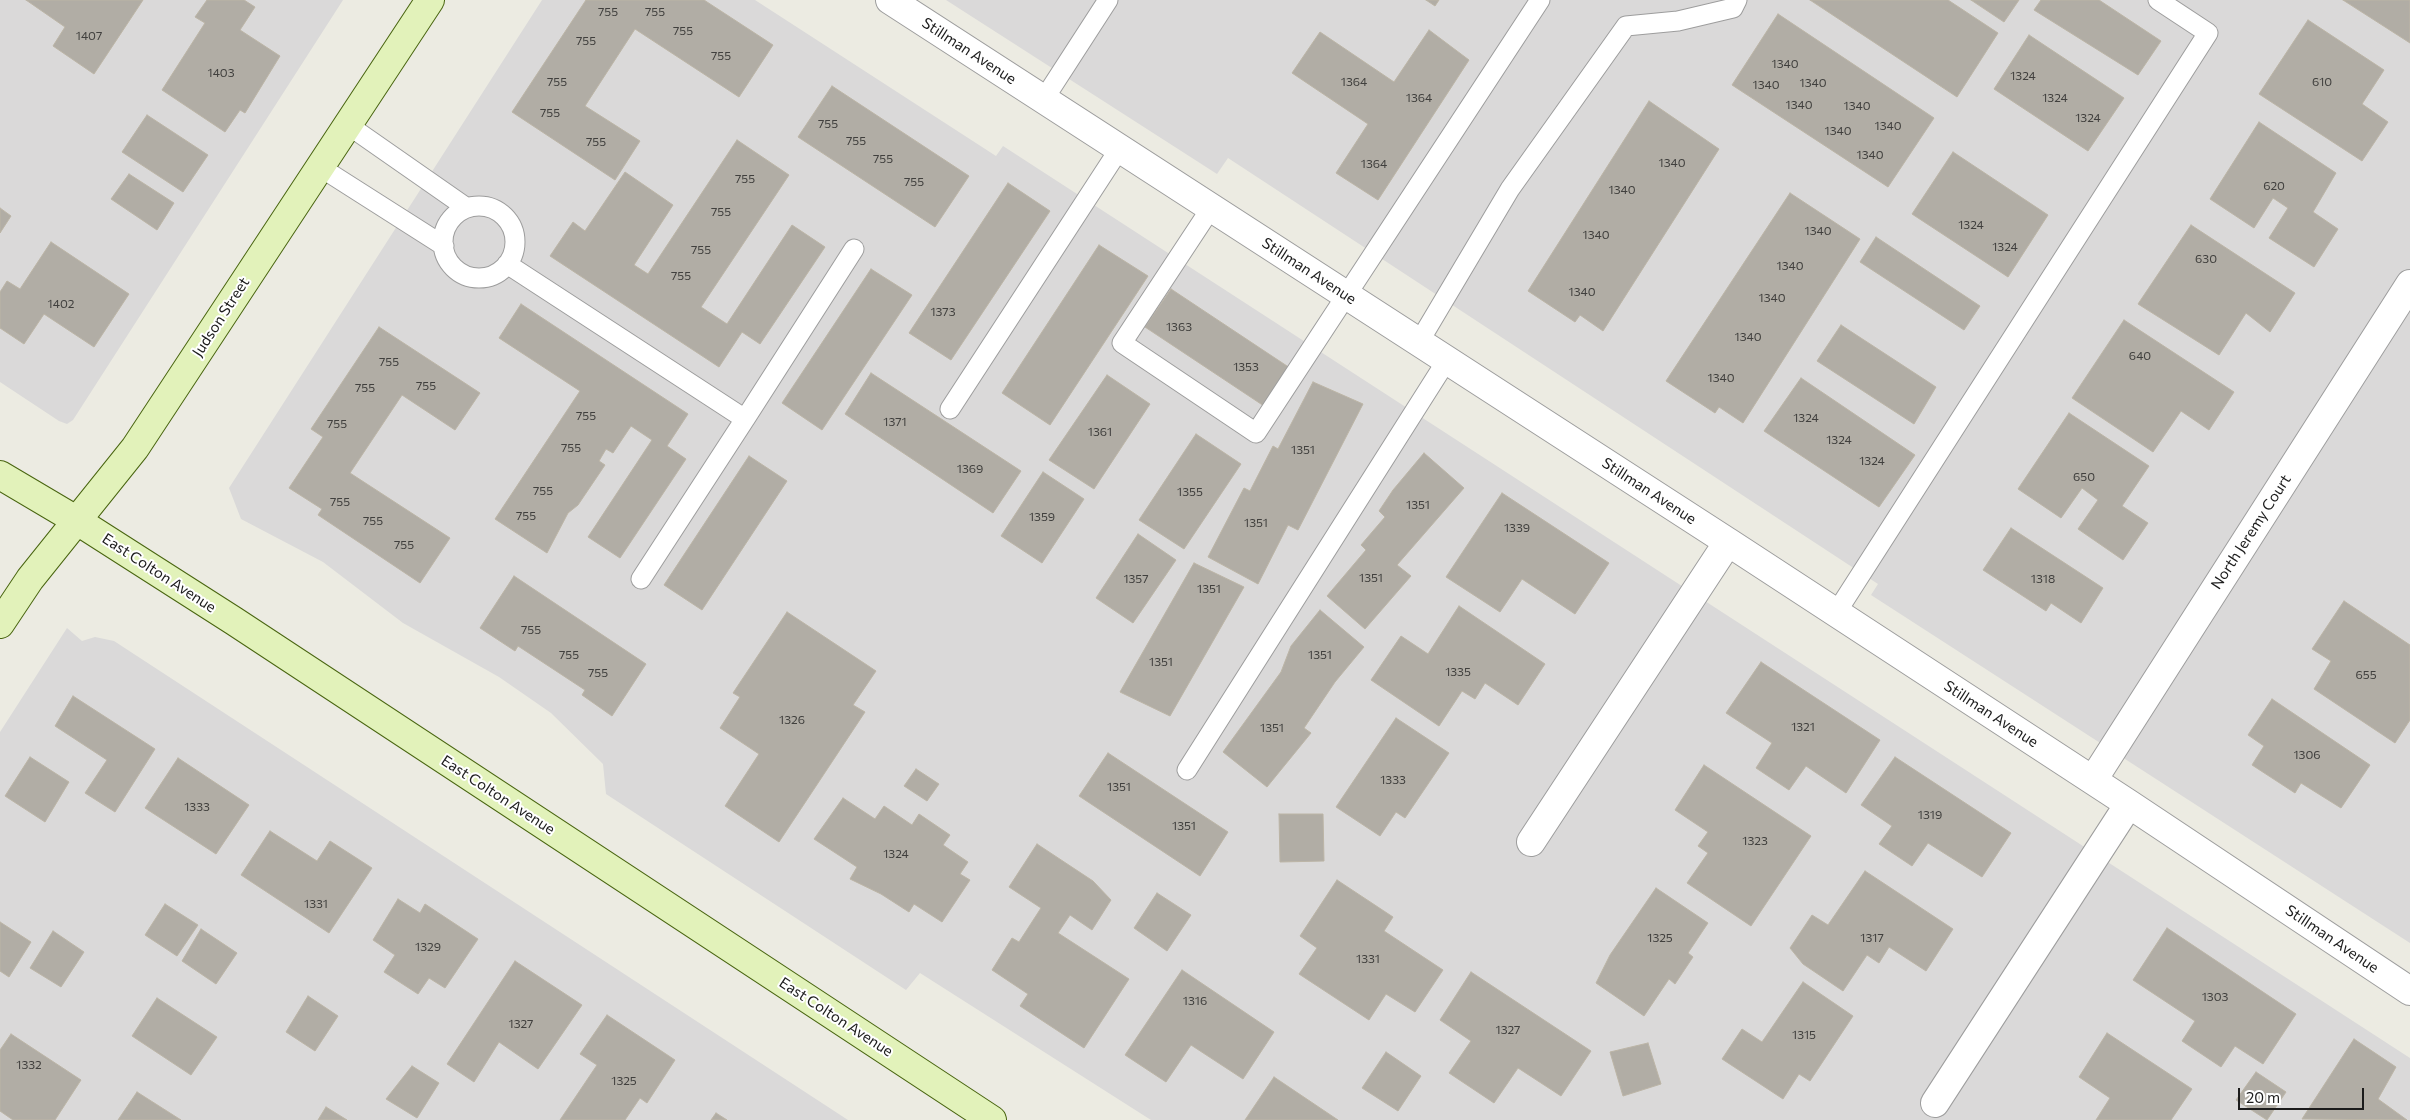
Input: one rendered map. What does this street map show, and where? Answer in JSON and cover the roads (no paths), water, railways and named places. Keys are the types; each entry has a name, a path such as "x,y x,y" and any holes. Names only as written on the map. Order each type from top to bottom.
{"street":[{"name":"Judson Street","path":"0,624 30,580 76,520 135,448 430,0"},
{"name":"Stillman Avenue","path":"890,0 1728,542 2093,780 2410,991"},
{"name":"North Jeremy Court","path":"2093,780 2410,284"},
{"name":"East Colton Avenue","path":"0,475 76,520 234,621 992,1120"},
{"path":"1531,842 1728,542"},
{"path":"1935,1103 2129,804"}],"lane":[{"path":"1044,99 1108,0"},
{"path":"1212,208 1122,343 1256,433 1540,0"},
{"path":"1419,342 1510,190 1626,26 1678,21 1733,8 1737,0"},
{"path":"1836,613 2208,33 2158,0"},
{"path":"348,125 467,208"},
{"path":"950,409 1120,148"},
{"path":"320,167 444,246"},
{"path":"478,206 490,207 500,212 514,231 513,254 508,264 498,272 488,276 476,277 464,274 454,267 447,258 444,246 444,234 449,223 456,214 467,208 478,206"},
{"path":"641,579 854,250"},
{"path":"508,264 745,419"},
{"path":"1187,770 1447,360"}]}
